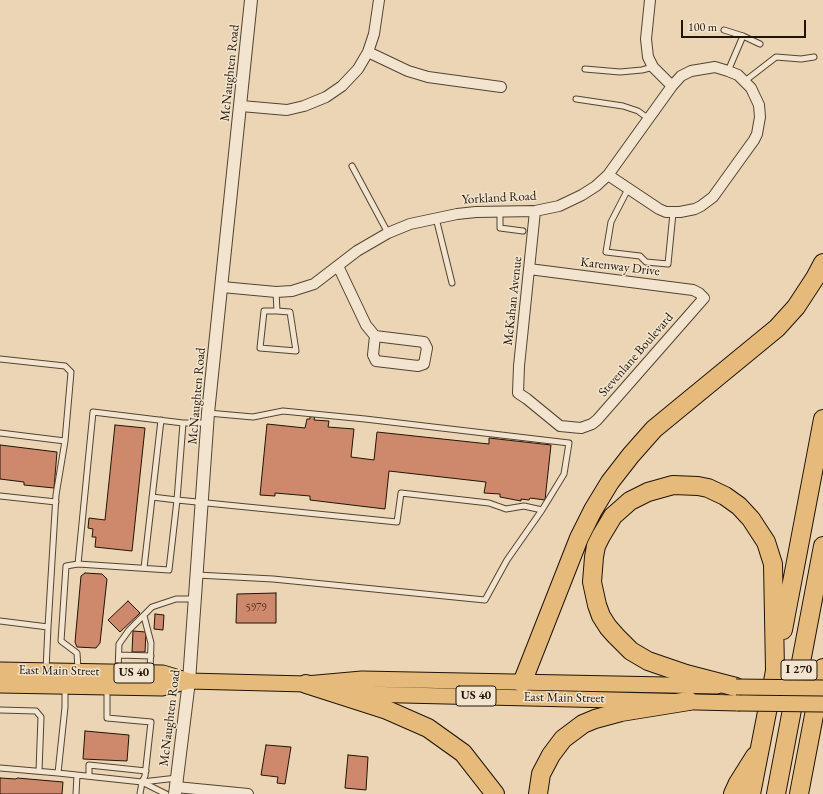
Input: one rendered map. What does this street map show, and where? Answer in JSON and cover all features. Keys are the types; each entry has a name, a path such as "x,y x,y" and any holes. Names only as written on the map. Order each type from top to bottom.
{"highway":[{"path":"522,683 579,538 593,510 610,482 654,429 777,328 796,307 823,263"},
{"path":"751,794 823,419"},
{"path":"737,695 648,661 631,651 608,627 601,616 592,582 596,546 614,516 630,501 648,492 674,486 688,485 708,488 725,496 739,506 757,526 766,542 773,564 775,670"},
{"name":"I 270","path":"776,794 823,546"},
{"name":"I 270","path":"799,794 823,668"},
{"path":"306,684 387,710 428,728 463,753 495,794"},
{"path":"538,794 541,774 551,755 563,740 583,724 620,712 689,701"},
{"path":"733,794 738,782 760,749"}],"main road":[{"name":"East Main Street","path":"0,670 163,673 189,681 306,684 362,679 522,683 737,695 823,704"},
{"name":"East Main Street","path":"0,685 162,688 189,681"},
{"name":"East Main Street","path":"306,684 362,694 689,701 737,695 823,688"}],"street":[{"name":"McNaughten Road","path":"173,788 189,681 208,418 251,0"},
{"path":"241,106 287,110 304,106 326,97 342,86 358,70 368,52 374,34 378,0"},
{"path":"608,175 652,206 666,212 673,213 695,209 713,197 754,140 758,126 760,117 759,106 754,93 745,81 738,75 715,67 691,71 681,76 672,86 653,67 648,57 646,39 650,0"},
{"path":"368,52 408,71 428,77 501,87"},
{"name":"Yorkland Road","path":"222,287 276,292 292,291 314,284 357,251 410,224 436,217 476,212 535,211 559,206 582,195 596,186 608,175 672,86"},
{"name":"McKahan Avenue","path":"535,211 519,366 518,393 560,426 576,429 586,427"},
{"path":"338,266 366,325 375,336 424,342 427,348 424,364 418,366 376,361 373,355 375,336"},
{"name":"Karenway Drive","path":"529,269 693,290 704,298"},
{"name":"Stevenlane Boulevard","path":"586,427 597,420 704,298"},
{"path":"173,788 248,794"}],"lane":[{"path":"724,30 743,36 760,44"},
{"path":"728,71 743,36"},
{"path":"745,81 776,57 801,59 814,57"},
{"path":"585,69 620,72 642,70 653,67"},
{"path":"576,99 623,106 638,111 649,118"},
{"path":"352,166 388,234"},
{"path":"628,189 611,222 606,252 640,256 646,262 668,264 673,213"},
{"path":"500,212 500,228 523,231"},
{"path":"436,217 452,283"},
{"path":"276,292 277,311"},
{"path":"264,311 277,311 290,312 296,351 260,348 264,311"},
{"path":"0,359 65,366 71,372 65,441 56,502 46,671"},
{"path":"78,564 93,412 183,422 208,418 253,417 283,411 364,419 569,444 564,474 542,510 507,560 486,600 273,578 197,575"},
{"path":"144,568 161,420"},
{"path":"78,672 77,653 61,640 66,566 78,564 169,570 177,500 183,422"},
{"path":"0,433 65,441"},
{"path":"152,497 397,522 401,493 489,503 506,509 524,506 542,510"},
{"path":"0,496 56,502"},
{"path":"118,672 119,644 129,630 152,607 176,598 196,599"},
{"path":"144,616 151,643 150,673"},
{"path":"0,621 48,627"},
{"path":"119,655 151,656"},
{"path":"58,773 65,707 65,686"},
{"path":"107,687 107,718 151,722 146,771 140,794"},
{"path":"0,710 36,711 41,717 39,771"},
{"path":"89,776 89,765 146,771"},
{"path":"0,768 142,782 173,788"},
{"path":"76,794 77,775"},
{"path":"142,782 173,788"}],"building":[{"path":"310,415 315,416 314,420 329,421 328,427 354,429 351,457 374,460 377,432 489,444 489,438 551,445 545,500 530,498 529,500 521,499 521,501 500,497 500,494 484,493 486,482 389,471 385,509 310,500 310,496 275,493 275,496 260,495 267,424 305,428 307,419 310,419"},
{"path":"115,425 145,428 132,551 95,547 96,537 92,537 93,529 88,528 89,518 105,520"},
{"path":"0,445 57,452 54,488 24,485 24,482 0,479"},
{"path":"85,573 102,574 107,579 100,643 96,648 77,647 75,642 81,576"},
{"path":"276,593 276,623 236,623 237,594"},
{"path":"128,601 140,613 120,632 108,620"},
{"path":"155,614 164,615 163,630 154,629"},
{"path":"133,631 146,632 145,652 132,652"},
{"path":"85,731 129,735 127,761 83,759"},
{"path":"266,745 291,747 285,784 277,783 278,777 261,775"},
{"path":"348,755 368,757 366,790 345,788"},
{"path":"0,778 63,782 62,794 0,794"}]}
